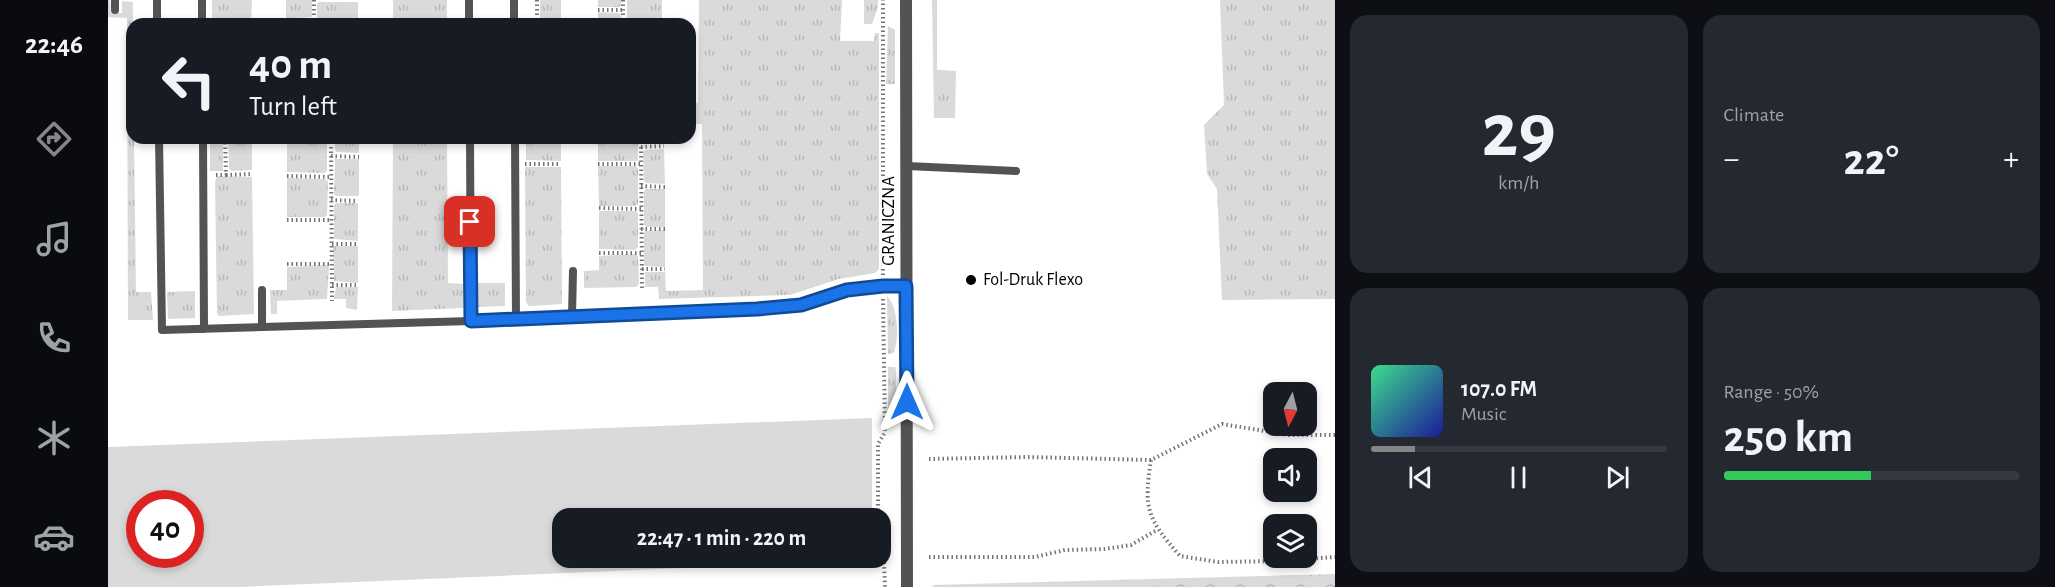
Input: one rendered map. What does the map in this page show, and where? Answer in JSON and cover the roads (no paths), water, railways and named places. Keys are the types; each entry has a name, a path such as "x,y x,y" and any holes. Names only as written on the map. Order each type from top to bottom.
{"street":[{"name":"GRANICZNA","path":"906,0 907,587"}],"lane":[{"path":"115,0 115,10"},
{"path":"157,0 157,18"},
{"path":"202,0 202,18"},
{"path":"469,0 469,18"},
{"path":"514,0 514,18"},
{"path":"159,144 162,330 471,321 757,309 801,305 847,290 906,286"},
{"path":"203,144 204,329"},
{"path":"470,144 471,321"},
{"path":"515,144 516,319"},
{"path":"906,166 1016,171"},
{"path":"572,316 573,271"},
{"path":"262,290 262,327"}],"place":[{"name":"Fol-Druk Flexo","path":"971,280"}]}
